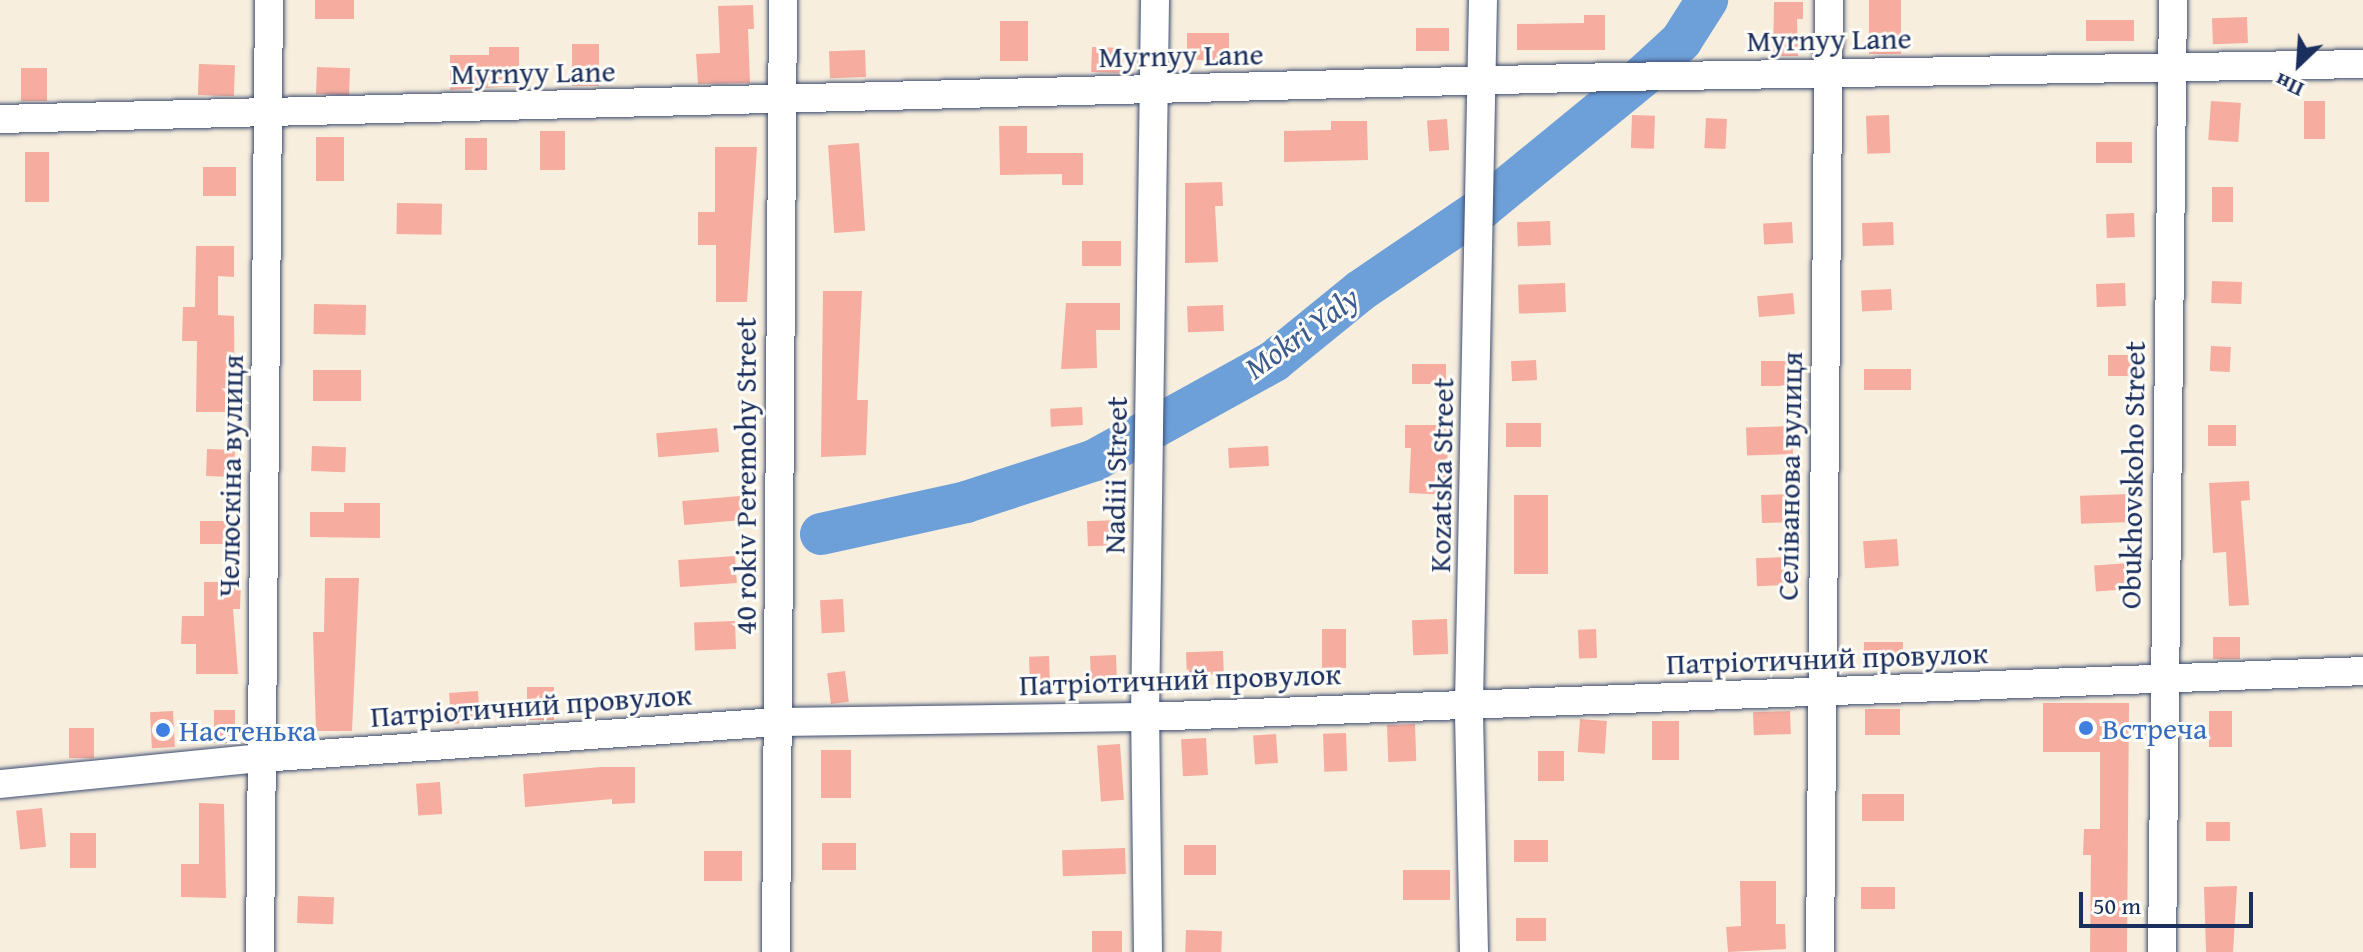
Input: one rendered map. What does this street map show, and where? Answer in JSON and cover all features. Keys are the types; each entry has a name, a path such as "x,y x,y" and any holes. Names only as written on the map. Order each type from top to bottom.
{"street":[{"name":"Челюскіна вулиця","path":"260,952 269,0"},
{"name":"40 rokiv Peremohy Street","path":"776,952 783,0"},
{"name":"Nadiii Street","path":"1148,952 1145,717 1155,0"},
{"name":"Kozatska Street","path":"1474,952 1469,703 1484,83 1483,0"},
{"name":"Селіванова вулиця","path":"1820,952 1820,693 1829,0"},
{"name":"Obukhovskoho Street","path":"2162,952 2173,0"},
{"name":"Myrnyy Lane","path":"0,119 782,101 1154,88 2363,64"},
{"name":"Патріотичний провулок","path":"0,784 261,758 777,722 1145,717 1469,703 2163,681 2363,671"}],"building":[{"path":"315,0 354,0 354,19 315,19"},
{"path":"1869,0 1901,0 1901,54 1869,54"},
{"path":"1774,2 1803,2 1803,19 1797,19 1798,56 1773,56"},
{"path":"753,5 754,29 748,29 750,83 698,84 696,54 720,53 718,6"},
{"path":"1584,15 1605,15 1605,50 1517,50 1517,24 1584,23"},
{"path":"2247,17 2248,43 2213,44 2212,18"},
{"path":"2086,20 2134,20 2134,41 2086,41"},
{"path":"1000,21 1028,21 1028,61 1000,61"},
{"path":"1416,28 1449,28 1449,51 1416,51"},
{"path":"1187,33 1229,33 1229,60 1187,60"},
{"path":"572,44 599,44 599,86 572,86"},
{"path":"489,47 519,47 519,86 450,90 450,55 489,55"},
{"path":"1092,47 1124,48 1123,73 1091,72"},
{"path":"865,50 866,77 830,78 829,51"},
{"path":"199,64 235,65 234,96 198,95"},
{"path":"317,67 350,68 349,95 316,94"},
{"path":"21,68 47,68 47,101 21,101"},
{"path":"2211,101 2241,103 2238,142 2208,140"},
{"path":"2304,101 2325,101 2325,139 2304,139"},
{"path":"1632,115 1655,116 1654,149 1631,148"},
{"path":"1889,115 1890,153 1867,154 1866,116"},
{"path":"1706,118 1727,119 1725,149 1704,148"},
{"path":"1447,119 1449,150 1429,151 1427,120"},
{"path":"1331,121 1367,121 1368,160 1284,162 1284,131 1331,130"},
{"path":"999,126 1027,126 1027,153 1083,153 1083,185 1062,185 1062,174 1000,175"},
{"path":"540,131 565,131 565,170 540,170"},
{"path":"316,137 344,137 344,181 316,181"},
{"path":"465,138 487,138 487,170 465,170"},
{"path":"2096,142 2132,142 2132,163 2096,163"},
{"path":"859,143 865,231 834,233 828,145"},
{"path":"715,147 757,147 747,302 716,302 716,245 698,245 698,212 715,212"},
{"path":"25,152 49,152 49,202 25,202"},
{"path":"203,167 236,167 236,196 203,196"},
{"path":"1222,182 1223,206 1215,206 1218,262 1185,263 1185,183"},
{"path":"2212,187 2233,187 2233,222 2212,222"},
{"path":"397,203 442,204 441,235 396,234"},
{"path":"2134,213 2135,237 2107,238 2106,214"},
{"path":"1550,221 1551,245 1518,246 1517,222"},
{"path":"1792,222 1793,243 1764,244 1763,224"},
{"path":"1893,222 1894,245 1863,246 1862,223"},
{"path":"1082,241 1121,241 1121,266 1082,266"},
{"path":"196,246 234,246 234,277 218,276 218,315 234,316 235,412 196,412 197,341 182,341 183,307 195,307"},
{"path":"2212,281 2242,282 2241,304 2211,303"},
{"path":"1565,283 1566,312 1519,314 1518,285"},
{"path":"2125,283 2126,306 2097,307 2096,284"},
{"path":"1891,289 1892,310 1862,312 1861,291"},
{"path":"823,291 862,291 857,400 868,400 866,455 821,457"},
{"path":"1793,293 1795,314 1759,317 1757,296"},
{"path":"1066,303 1120,303 1120,330 1096,330 1097,368 1061,369"},
{"path":"314,304 366,305 365,335 313,334"},
{"path":"1223,305 1224,331 1188,332 1187,306"},
{"path":"2211,346 2231,347 2230,372 2210,371"},
{"path":"2108,355 2133,355 2133,376 2108,376"},
{"path":"1536,360 1537,380 1512,381 1511,361"},
{"path":"1761,361 1794,361 1794,386 1761,386"},
{"path":"1412,364 1446,364 1446,384 1412,384"},
{"path":"1864,369 1911,369 1911,390 1864,390"},
{"path":"313,370 361,370 361,401 313,401"},
{"path":"1082,407 1083,425 1051,427 1050,409"},
{"path":"1506,423 1541,423 1541,447 1506,447"},
{"path":"1405,425 1448,425 1447,495 1409,493 1411,448 1405,448"},
{"path":"2208,425 2236,425 2236,446 2208,446"},
{"path":"1792,426 1793,454 1747,456 1746,428"},
{"path":"717,428 719,452 658,457 656,433"},
{"path":"312,446 346,447 345,472 311,471"},
{"path":"1268,446 1269,466 1229,468 1228,448"},
{"path":"207,449 235,450 234,477 206,476"},
{"path":"2249,481 2250,500 2241,501 2249,605 2229,606 2226,552 2213,553 2209,483"},
{"path":"1793,494 1794,522 1762,523 1761,495"},
{"path":"2131,494 2132,522 2081,524 2080,496"},
{"path":"1514,495 1548,495 1548,574 1514,574"},
{"path":"740,496 742,520 684,525 682,501"},
{"path":"344,503 380,503 380,538 310,537 310,512 344,512"},
{"path":"1120,520 1121,545 1088,546 1087,521"},
{"path":"200,521 234,521 234,544 200,544"},
{"path":"1897,539 1899,566 1865,568 1863,541"},
{"path":"735,556 737,583 680,587 678,560"},
{"path":"1789,557 1790,585 1757,586 1756,558"},
{"path":"2129,563 2131,589 2096,591 2094,565"},
{"path":"325,578 359,578 352,731 316,731 313,632 324,632"},
{"path":"204,582 241,582 240,609 233,609 238,674 196,674 196,644 181,644 182,616 204,616"},
{"path":"843,599 845,632 822,633 820,600"},
{"path":"1447,619 1448,654 1413,655 1412,620"},
{"path":"735,621 736,649 695,650 694,622"},
{"path":"1322,629 1346,629 1346,668 1322,668"},
{"path":"1596,629 1597,658 1579,659 1578,630"},
{"path":"2213,637 2240,637 2240,659 2213,659"},
{"path":"1864,642 1903,642 1903,659 1864,659"},
{"path":"1223,651 1224,674 1187,675 1186,652"},
{"path":"1116,655 1117,680 1091,681 1090,656"},
{"path":"1049,656 1050,680 1030,681 1029,657"},
{"path":"845,671 849,702 831,704 827,673"},
{"path":"527,687 554,687 554,720 527,720"},
{"path":"478,691 480,722 451,724 449,693"},
{"path":"2043,703 2129,703 2127,952 2090,952 2091,855 2083,855 2084,829 2100,829 2100,752 2043,752"},
{"path":"1865,709 1900,709 1900,735 1865,735"},
{"name":"Настенька","path":"214,710 235,710 235,743 214,743"},
{"name":"Настенька","path":"173,711 175,747 152,748 150,712"},
{"path":"1790,711 1791,734 1754,735 1753,712"},
{"path":"2209,711 2232,711 2232,747 2209,747"},
{"path":"1580,719 1607,721 1605,754 1578,752"},
{"path":"1652,721 1679,721 1679,760 1652,760"},
{"path":"1415,724 1416,761 1388,762 1387,725"},
{"path":"69,728 94,728 94,758 69,758"},
{"path":"1346,733 1347,771 1324,772 1323,734"},
{"path":"1276,734 1278,763 1255,765 1253,736"},
{"path":"1206,738 1208,775 1183,776 1181,739"},
{"path":"1120,744 1124,800 1101,801 1097,746"},
{"path":"821,750 851,750 851,798 821,798"},
{"path":"1538,751 1564,751 1564,781 1538,781"},
{"path":"635,767 635,803 612,804 612,799 525,807 523,774"},
{"path":"440,782 442,814 418,816 416,784"},
{"path":"1862,794 1904,794 1904,821 1862,821"},
{"path":"199,803 224,804 226,898 181,897 181,864 199,864"},
{"path":"42,808 46,847 20,850 16,811"},
{"path":"2206,822 2230,822 2230,841 2206,841"},
{"path":"70,833 96,833 96,868 70,868"},
{"path":"1514,840 1548,840 1548,862 1514,862"},
{"path":"822,843 856,843 856,870 822,870"},
{"path":"1184,845 1216,845 1216,875 1184,875"},
{"path":"1125,848 1126,874 1063,876 1062,850"},
{"path":"704,851 742,851 742,881 704,881"},
{"path":"1403,870 1450,870 1450,900 1403,900"},
{"path":"1740,881 1776,881 1776,924 1785,924 1786,949 1728,952 1726,927 1741,926"},
{"path":"2237,886 2233,952 2206,952 2204,887"},
{"path":"1861,887 1895,887 1895,909 1861,909"},
{"path":"298,896 334,897 333,924 297,923"},
{"path":"1516,918 1546,918 1546,941 1516,941"},
{"path":"1186,930 1222,931 1221,952 1185,952"},
{"path":"1092,931 1122,931 1122,952 1092,952"}],"waterway":[{"name":"Mokri Yaly","path":"821,534 966,502 1095,460 1274,361 1360,291 1482,208 1643,76 1681,41 1707,0"}],"place":[{"name":"Встреча","path":"2086,728"},
{"name":"Настенька","path":"163,730"}]}
